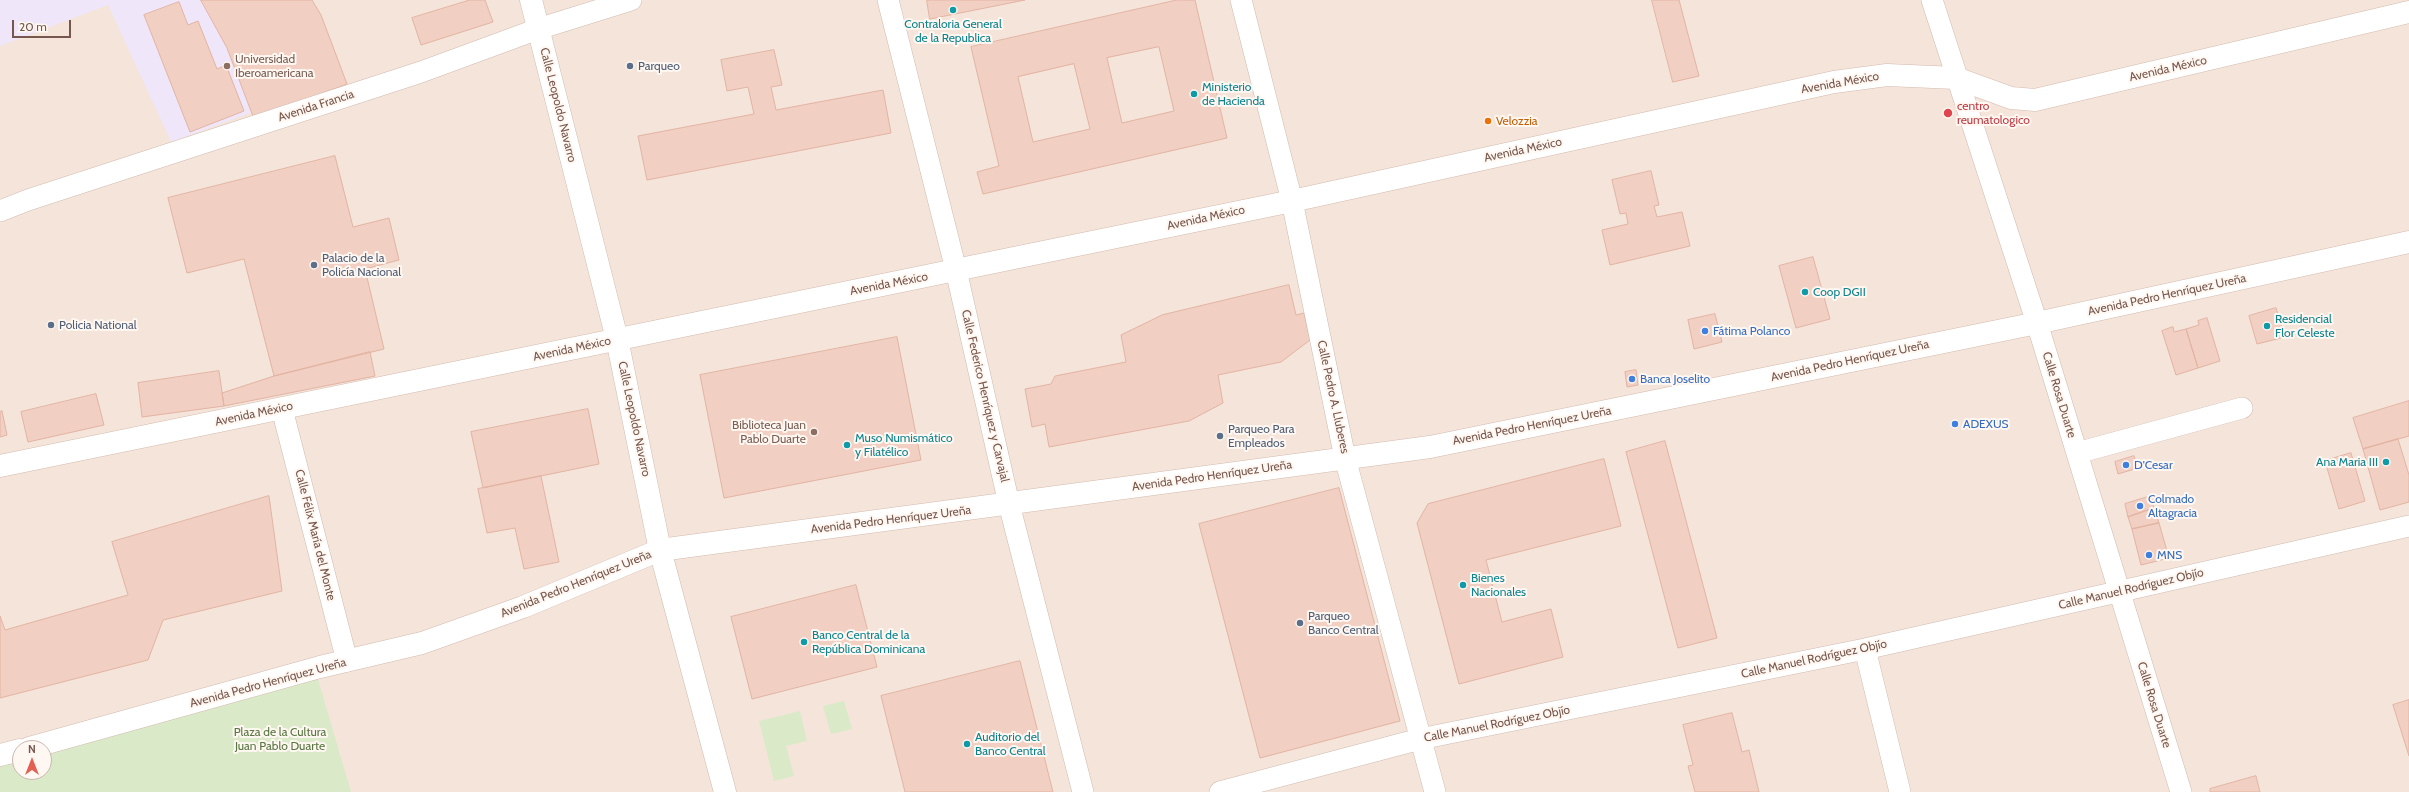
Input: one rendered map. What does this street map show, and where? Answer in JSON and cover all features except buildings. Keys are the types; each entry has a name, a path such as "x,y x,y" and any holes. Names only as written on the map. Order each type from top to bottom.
{"main road":[{"name":"Calle Leopoldo Navarro","path":"531,0 617,339 660,550 725,792"},
{"name":"Avenida México","path":"0,466 1292,201 1834,82 1887,75 1956,78 2011,98 2036,100 2409,12"},
{"name":"Avenida Pedro Henríquez Ureña","path":"52,742 347,661 422,644 523,607 660,550 1430,447 2037,323 2409,242"},
{"path":"0,756 12,752"}],"street":[{"name":"Avenida Francia","path":"0,211 48,193 421,72 538,30 631,0"},
{"name":"Calle Federico Henríquez y Carvajal","path":"888,0 956,270 1009,504 1083,792"},
{"name":"Calle Pedro A. Lluberes","path":"1241,0 1292,201 1346,458 1435,792"},
{"name":"Calle Rosa Duarte","path":"1932,0 1956,78 2037,323 2181,792"},
{"path":"2077,452 2242,408"},
{"name":"Calle Félix María del Monte","path":"282,409 347,661"},
{"name":"Calle Manuel Rodríguez Objío","path":"1220,792 1420,739 1865,649 2409,526"},
{"path":"1865,649 1900,792"}],"shaded area":[{"path":"0,0 2409,0 2409,792 0,792"},
{"name":"Universidad Iberoamericana","path":"0,0 292,0 326,85 171,142 108,5 0,46"}],"green space":[{"name":"Plaza de la Cultura Juan Pablo Duarte","path":"317,676 351,792 0,792 0,759 12,756 12,780 52,780 52,746"},
{"path":"844,701 852,729 831,734 823,706"},
{"path":"800,711 807,741 786,746 794,776 774,781 759,721"}],"place":[{"name":"Contraloria General de la Republica","path":"953,10"},
{"name":"Universidad Iberoamericana","path":"227,66"},
{"name":"Parqueo","path":"630,66"},
{"name":"Ministerio de Hacienda","path":"1194,94"},
{"name":"centro reumatologico","path":"1948,113"},
{"name":"Velozzia","path":"1488,121"},
{"name":"Palacio de la Policía Nacional","path":"314,265"},
{"name":"Coop DGII","path":"1805,292"},
{"name":"Policia National","path":"51,325"},
{"name":"Residencial Flor Celeste","path":"2267,326"},
{"name":"Fátima Polanco","path":"1705,331"},
{"name":"Banca Joselito","path":"1632,379"},
{"name":"ADEXUS","path":"1955,424"},
{"name":"Biblioteca Juan Pablo Duarte","path":"814,432"},
{"name":"Parqueo Para Empleados","path":"1220,436"},
{"name":"Muso Numismático y Filatélico","path":"847,445"},
{"name":"Ana Maria III","path":"2386,462"},
{"name":"D'Cesar","path":"2126,465"},
{"name":"Colmado Altagracia","path":"2140,506"},
{"name":"MNS","path":"2149,555"},
{"name":"Bienes Nacionales","path":"1463,585"},
{"name":"Parqueo Banco Central","path":"1300,623"},
{"name":"Banco Central de la República Dominicana","path":"804,642"},
{"name":"Auditorio del Banco Central","path":"967,744"}]}
